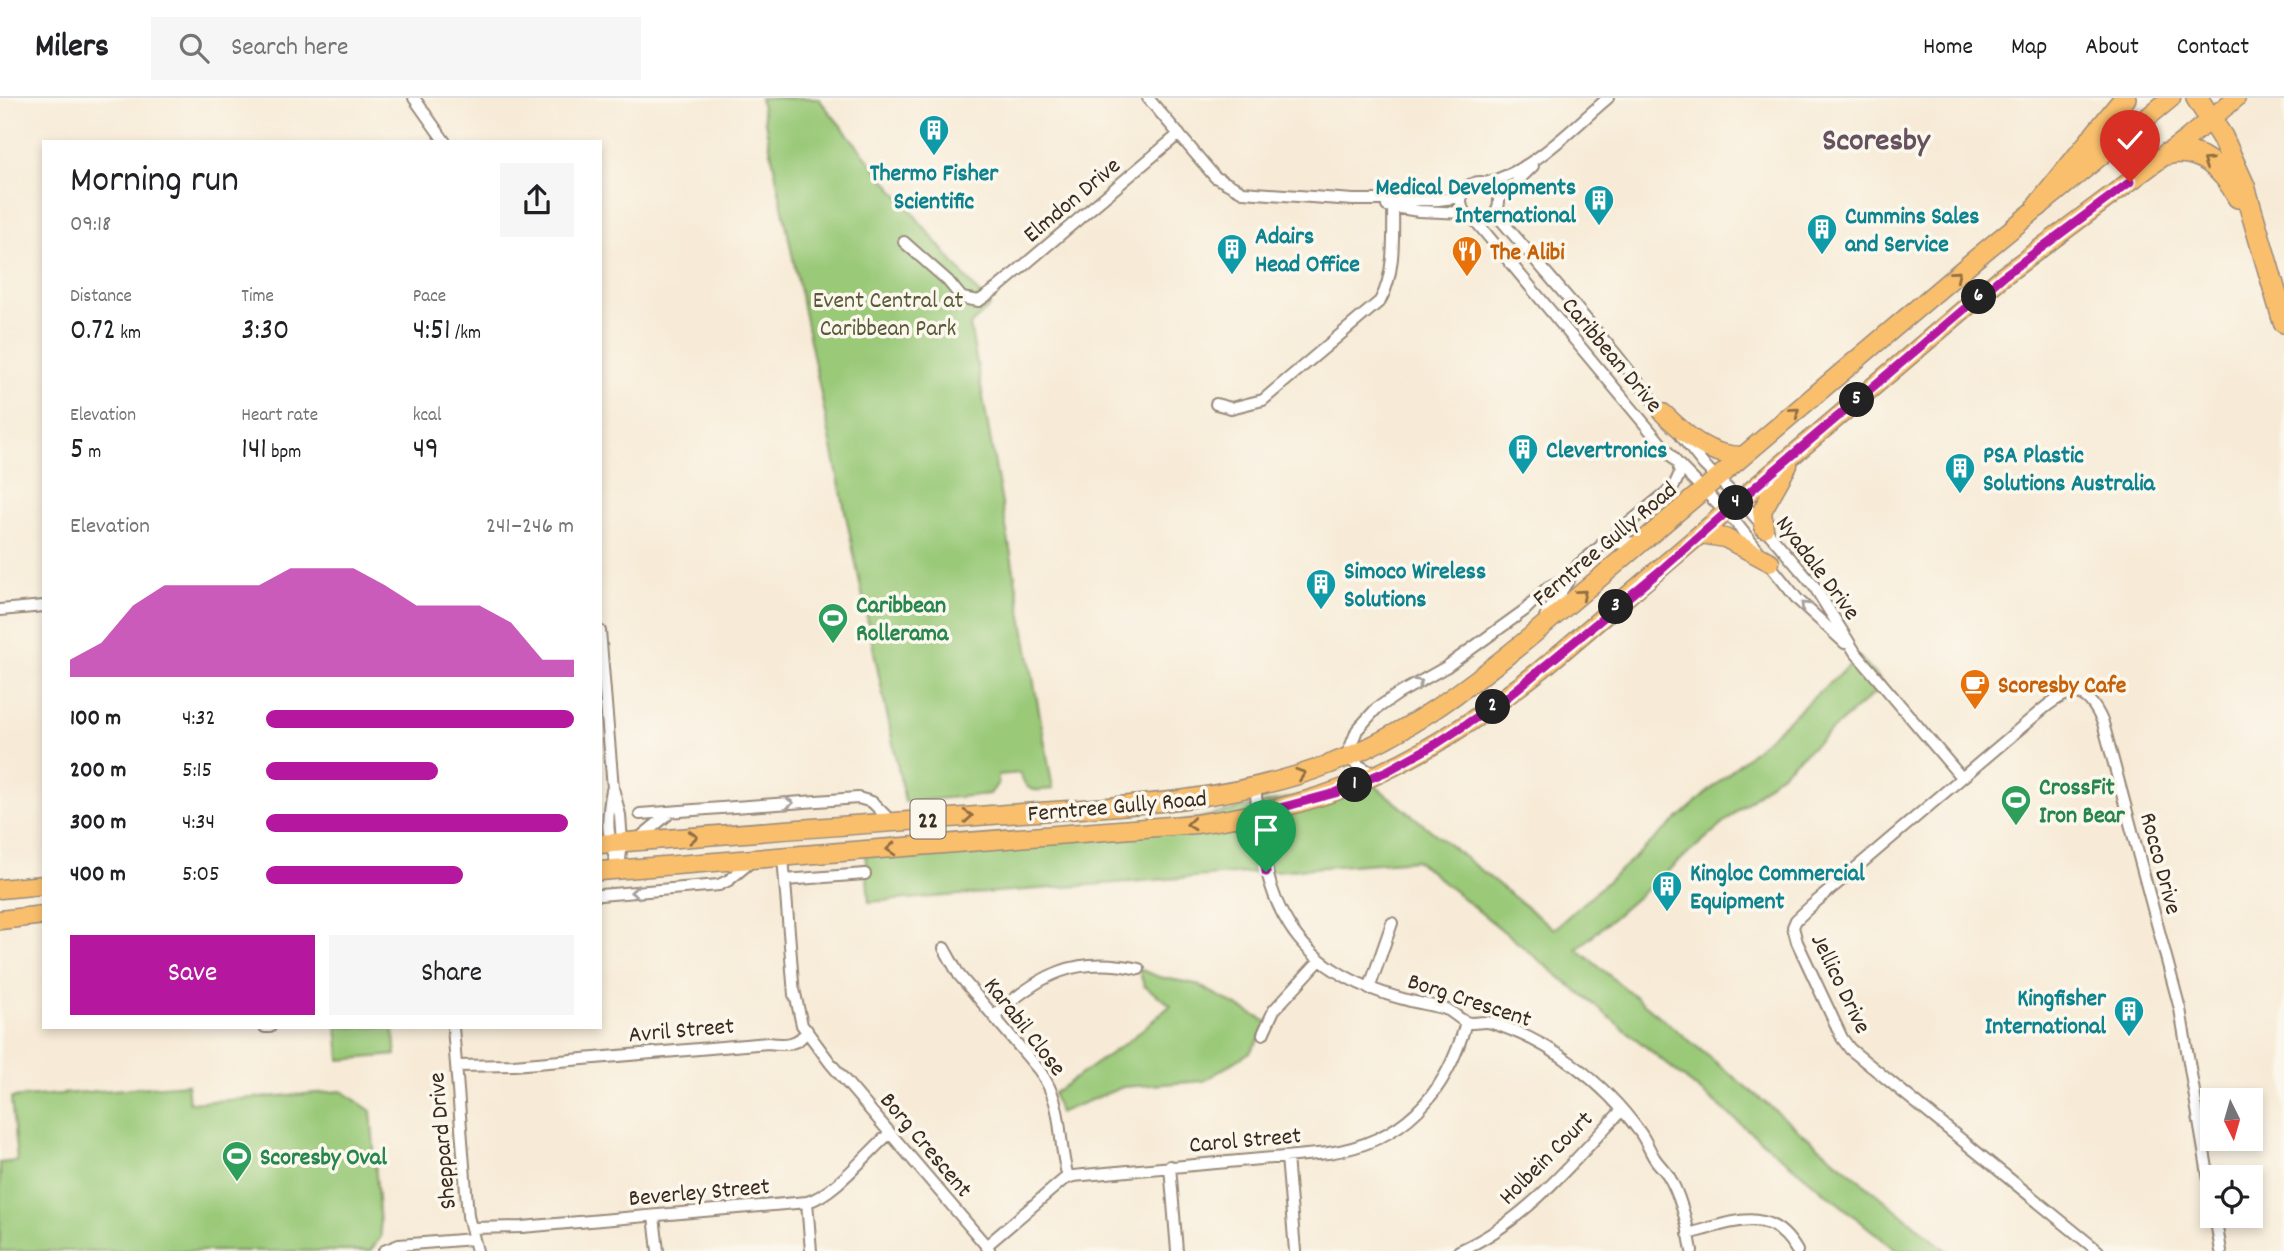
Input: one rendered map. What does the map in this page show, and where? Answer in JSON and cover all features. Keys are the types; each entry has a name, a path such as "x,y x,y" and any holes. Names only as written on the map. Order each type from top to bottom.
{"highway":[{"path":"2038,206 2125,98"},
{"path":"2197,98 2212,118 2239,174 2284,322"},
{"path":"2167,154 2180,151 2193,153 2218,170 2235,190 2259,236"}],"main road":[{"name":"Ferntree Gully Road","path":"617,843 1177,799 1255,787 1346,758 1428,716 1530,638 2038,206 2171,98"},
{"name":"Ferntree Gully Road","path":"602,871 1156,828 1258,814 1323,797 1377,776 1436,744 1506,698 2002,277 2167,154 2236,98"},
{"path":"1663,413 1688,436 1709,450 1743,456"},
{"path":"1764,528 1762,511 1795,453"},
{"path":"1700,534 1725,538 1770,562"},
{"path":"0,888 42,885"},
{"path":"0,920 42,915"}],"street":[{"path":"414,98 444,140"},
{"path":"1148,98 1215,177 1242,192 1393,204 1419,211 1484,220 1495,213 1499,199 1547,151 1608,98"},
{"name":"Elmdon Drive","path":"904,242 948,281 962,298 979,301 990,295 1179,134"},
{"path":"1462,197 1468,187 1510,176 1547,151"},
{"path":"1485,183 1494,189 1499,199"},
{"path":"1393,204 1462,197"},
{"path":"1462,197 1469,216"},
{"path":"1216,404 1231,408 1263,401 1374,308 1384,294 1388,279 1393,204"},
{"name":"Caribbean Drive","path":"1495,213 1663,413 1703,464 1711,484"},
{"name":"Caribbean Drive","path":"1469,216 1678,464 1711,484 1733,506"},
{"path":"1530,638 1578,565 1674,486 1680,474 1678,464"},
{"name":"Nyadale Drive","path":"1711,484 1733,506 1764,528 1814,586 1855,652"},
{"name":"Nyadale Drive","path":"1733,506 1798,600 1855,652 1961,777"},
{"path":"1602,544 1644,542"},
{"path":"1377,776 1346,758 1357,730 1376,709 1446,667 1525,610 1548,587 1571,576"},
{"path":"0,610 42,606"},
{"path":"602,655 613,788 607,817 617,843 619,869"},
{"name":"Rocco Drive","path":"1961,777 2055,699 2080,693 2092,701 2103,723 2181,1014 2206,1165"},
{"name":"Jellico Drive","path":"1961,777 1796,920 1793,927 1795,935 1842,1038 1850,1049 2098,1251"},
{"name":"Borg Crescent","path":"1255,787 1265,866 1275,900 1290,927 1320,960 1369,989 1446,1010 1466,1022 1493,1023 1540,1044 1587,1075 1622,1110 1670,1179 1692,1251"},
{"path":"639,814 858,798 872,802 892,822"},
{"path":"617,843 672,812"},
{"name":"Borg Crescent","path":"783,857 794,989 803,1033 989,1248"},
{"path":"602,895 712,887 729,880 754,859"},
{"path":"785,880 865,874"},
{"path":"1369,989 1392,923"},
{"name":"Karabil Close","path":"944,948 954,969 1039,1070 1053,1094 1059,1113 1068,1177"},
{"path":"1263,1034 1274,1010 1320,960"},
{"path":"994,1016 1039,981 1060,970 1100,964 1139,969"},
{"name":"Carol Street","path":"1068,1177 1350,1149 1398,1127 1424,1105 1440,1086 1452,1064 1466,1022"},
{"name":"Sheppard Drive","path":"453,1029 472,1234 477,1251"},
{"name":"Avril Street","path":"456,1070 768,1043 803,1033"},
{"name":"Holbein Court","path":"1459,1251 1499,1230 1531,1205 1622,1110"},
{"name":"Beverley Street","path":"384,1251 399,1245 522,1227 807,1202 819,1198 892,1135"},
{"path":"1287,1157 1295,1251"},
{"path":"1170,1166 1177,1251"},
{"path":"989,1248 1068,1177"},
{"path":"807,1202 811,1251"},
{"path":"654,1216 658,1251"},
{"path":"1688,1234 1737,1221 1757,1220 1778,1227 1797,1251"},
{"path":"2217,1228 2221,1251"}],"green space":[{"name":"Event Central at Caribbean Park","path":"760,98 818,98 990,307 970,325 1053,789 1032,790 1025,785 1020,773 998,775 998,783 990,794 905,802"},
{"path":"1859,657 1884,685 1577,949 1947,1251 1897,1251 1416,860 869,902 865,851 1155,828 1368,780 1554,929"},
{"path":"1139,969 1159,977 1196,984 1267,1022 1263,1034 1250,1052 1204,1081 1123,1087 1059,1113 1053,1094 1131,1039 1171,1005 1144,986"},
{"path":"337,1029 393,1029 396,1055 340,1060"},
{"path":"187,1084 189,1103 342,1091 371,1111 381,1237 370,1251 0,1251 0,1163 17,1161 11,1098"}],"place":[{"name":"Thermo Fisher Scientific","path":"934,157"},
{"name":"Medical Developments International","path":"1599,227"},
{"name":"Cummins Sales and Service","path":"1822,256"},
{"name":"Adairs Head Office","path":"1232,276"},
{"name":"The Alibi","path":"1467,278"},
{"name":"Clevertronics","path":"1523,476"},
{"name":"PSA Plastic Solutions Australia","path":"1960,495"},
{"name":"Simoco Wireless Solutions","path":"1321,611"},
{"name":"Caribbean Rollerama","path":"833,645"},
{"name":"Scoresby Cafe","path":"1975,711"},
{"name":"CrossFit Iron Bear","path":"2016,827"},
{"name":"Kingloc Commercial Equipment","path":"1667,913"},
{"name":"Kingfisher International","path":"2129,1038"},
{"name":"Scoresby Oval","path":"237,1183"}],"district":[{"name":"Scoresby","path":"1876,138"}],"route":[{"path":"1266,872 1258,814 1335,793 1387,771 1469,724 1506,698 1661,570 2002,277 2130,182"}]}
